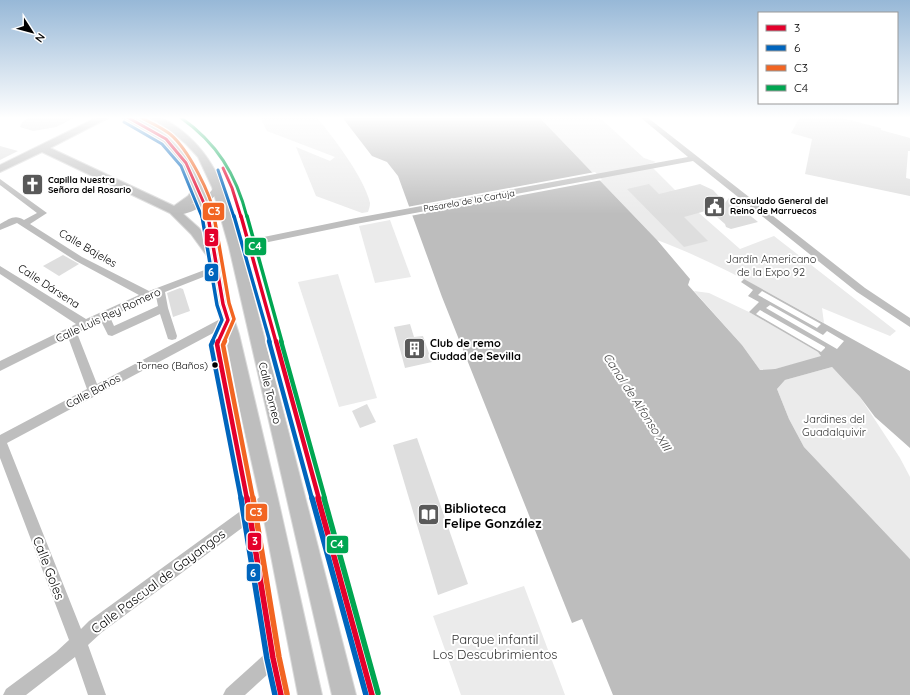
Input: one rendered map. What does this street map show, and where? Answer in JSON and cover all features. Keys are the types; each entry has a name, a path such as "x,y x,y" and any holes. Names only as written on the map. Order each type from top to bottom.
{"main road":[{"path":"0,169 39,149"},
{"name":"Calle Torneo","path":"45,149 179,209 176,214 194,231 217,264"},
{"name":"Calle Torneo","path":"175,149 186,163 242,245 344,695"},
{"name":"Calle Torneo","path":"197,149 210,167 208,197 223,304 269,499 310,695"},
{"path":"179,209 208,197"}],"street":[{"path":"684,149 861,290 910,324"},
{"name":"Pasarela de la Cartuja","path":"242,245 695,158"},
{"path":"0,181 43,213 21,221 0,226"},
{"name":"Calle Bajeles","path":"21,221 79,259 148,295"},
{"name":"Calle Luis Rey Romero","path":"0,366 23,356 85,324 217,264"},
{"name":"Calle Dársena","path":"0,269 85,324"},
{"path":"160,291 163,308 172,336"},
{"path":"104,316 112,332 163,308"},
{"name":"Calle Baños","path":"0,441 228,320"},
{"path":"71,331 94,391"},
{"name":"Calle Goles","path":"0,441 79,644 97,695"},
{"name":"Calle Pascual de Gayangos","path":"12,695 62,658 79,644 95,627 269,499"},
{"path":"232,695 273,658"}],"green space":[{"path":"297,149 302,149 330,161 335,157 315,149 341,149 355,170 367,193 370,203 368,212 362,213 316,196"},
{"name":"Jardín Americano de la Expo 92","path":"570,149 635,149 644,158 656,162 649,164 691,206 740,249 774,236 896,331 890,336 822,308 824,323 763,289 721,268 657,240"},
{"path":"390,220 411,277 375,283 359,226"},
{"path":"338,274 377,398 339,407 298,282"},
{"path":"694,291 709,293 749,312 818,352 822,357 775,369 760,370 742,345"},
{"name":"Jardines del Guadalquivir","path":"832,367 860,397 900,458 910,477 910,559 804,447 789,419 777,389 785,380"},
{"name":"Parque infantil Los Descubrimientos","path":"524,586 565,695 461,695 433,616"}],"water":[{"name":"Canal de Alfonso XIII","path":"367,149 570,149 657,240 690,279 688,285 742,345 760,370 775,369 821,356 818,352 749,312 759,302 748,296 753,290 741,282 744,279 910,371 910,448 875,417 860,397 832,367 785,380 777,389 789,419 804,447 910,559 910,695 613,695 582,619 572,623 442,297 398,176 387,162 372,156","holes":["762,291 821,324 817,328 758,295","770,305 823,335 827,331 844,341 837,349 766,308","760,310 825,347 825,348 821,352 756,314"]}],"pier":[{"path":"595,172 602,180 410,216 407,207"}],"building":[{"path":"0,149 18,151 0,160"},
{"path":"810,149 910,149 910,151 908,151 906,178 910,179 910,196 805,174"},
{"path":"649,184 659,194 700,184 713,190 725,203 729,198 758,222 731,229 726,227 725,224 709,210 684,217 708,241 684,247 627,189"},
{"path":"63,255 79,264 59,276 43,266"},
{"path":"180,288 183,289 190,311 173,317 167,293"},
{"name":"Club de remo Ciudad de Sevilla","path":"410,324 414,337 423,336 432,362 405,368 394,327"},
{"path":"367,404 376,422 360,428 352,411"},
{"name":"Biblioteca Felipe González","path":"417,438 468,584 438,595 393,445"}],"transit line":[{"name":"6","path":"167,149 181,166 201,212 217,305 222,320 211,345 244,514 267,659 275,695"},
{"name":"3","path":"175,149 186,163 207,210 223,304 228,320 217,344 250,513 273,658 281,695"},
{"name":"C3","path":"183,149 191,159 213,208 229,303 234,319 223,345 256,512 279,657 287,694"},
{"name":"C4","path":"216,149 232,175 243,201 378,693"},
{"name":"3","path":"223,168 232,188 249,243 372,695"},
{"name":"6","path":"218,170 226,190 243,245 366,695"}],"place":[{"name":"Capilla Nuestra Señora del Rosario","path":"32,185"},
{"name":"Consulado General del Reino de Marruecos","path":"715,206"},
{"name":"Club de remo Ciudad de Sevilla","path":"414,349"},
{"name":"Torneo (Baños)","path":"215,365"},
{"name":"Biblioteca Felipe González","path":"429,515"}]}
